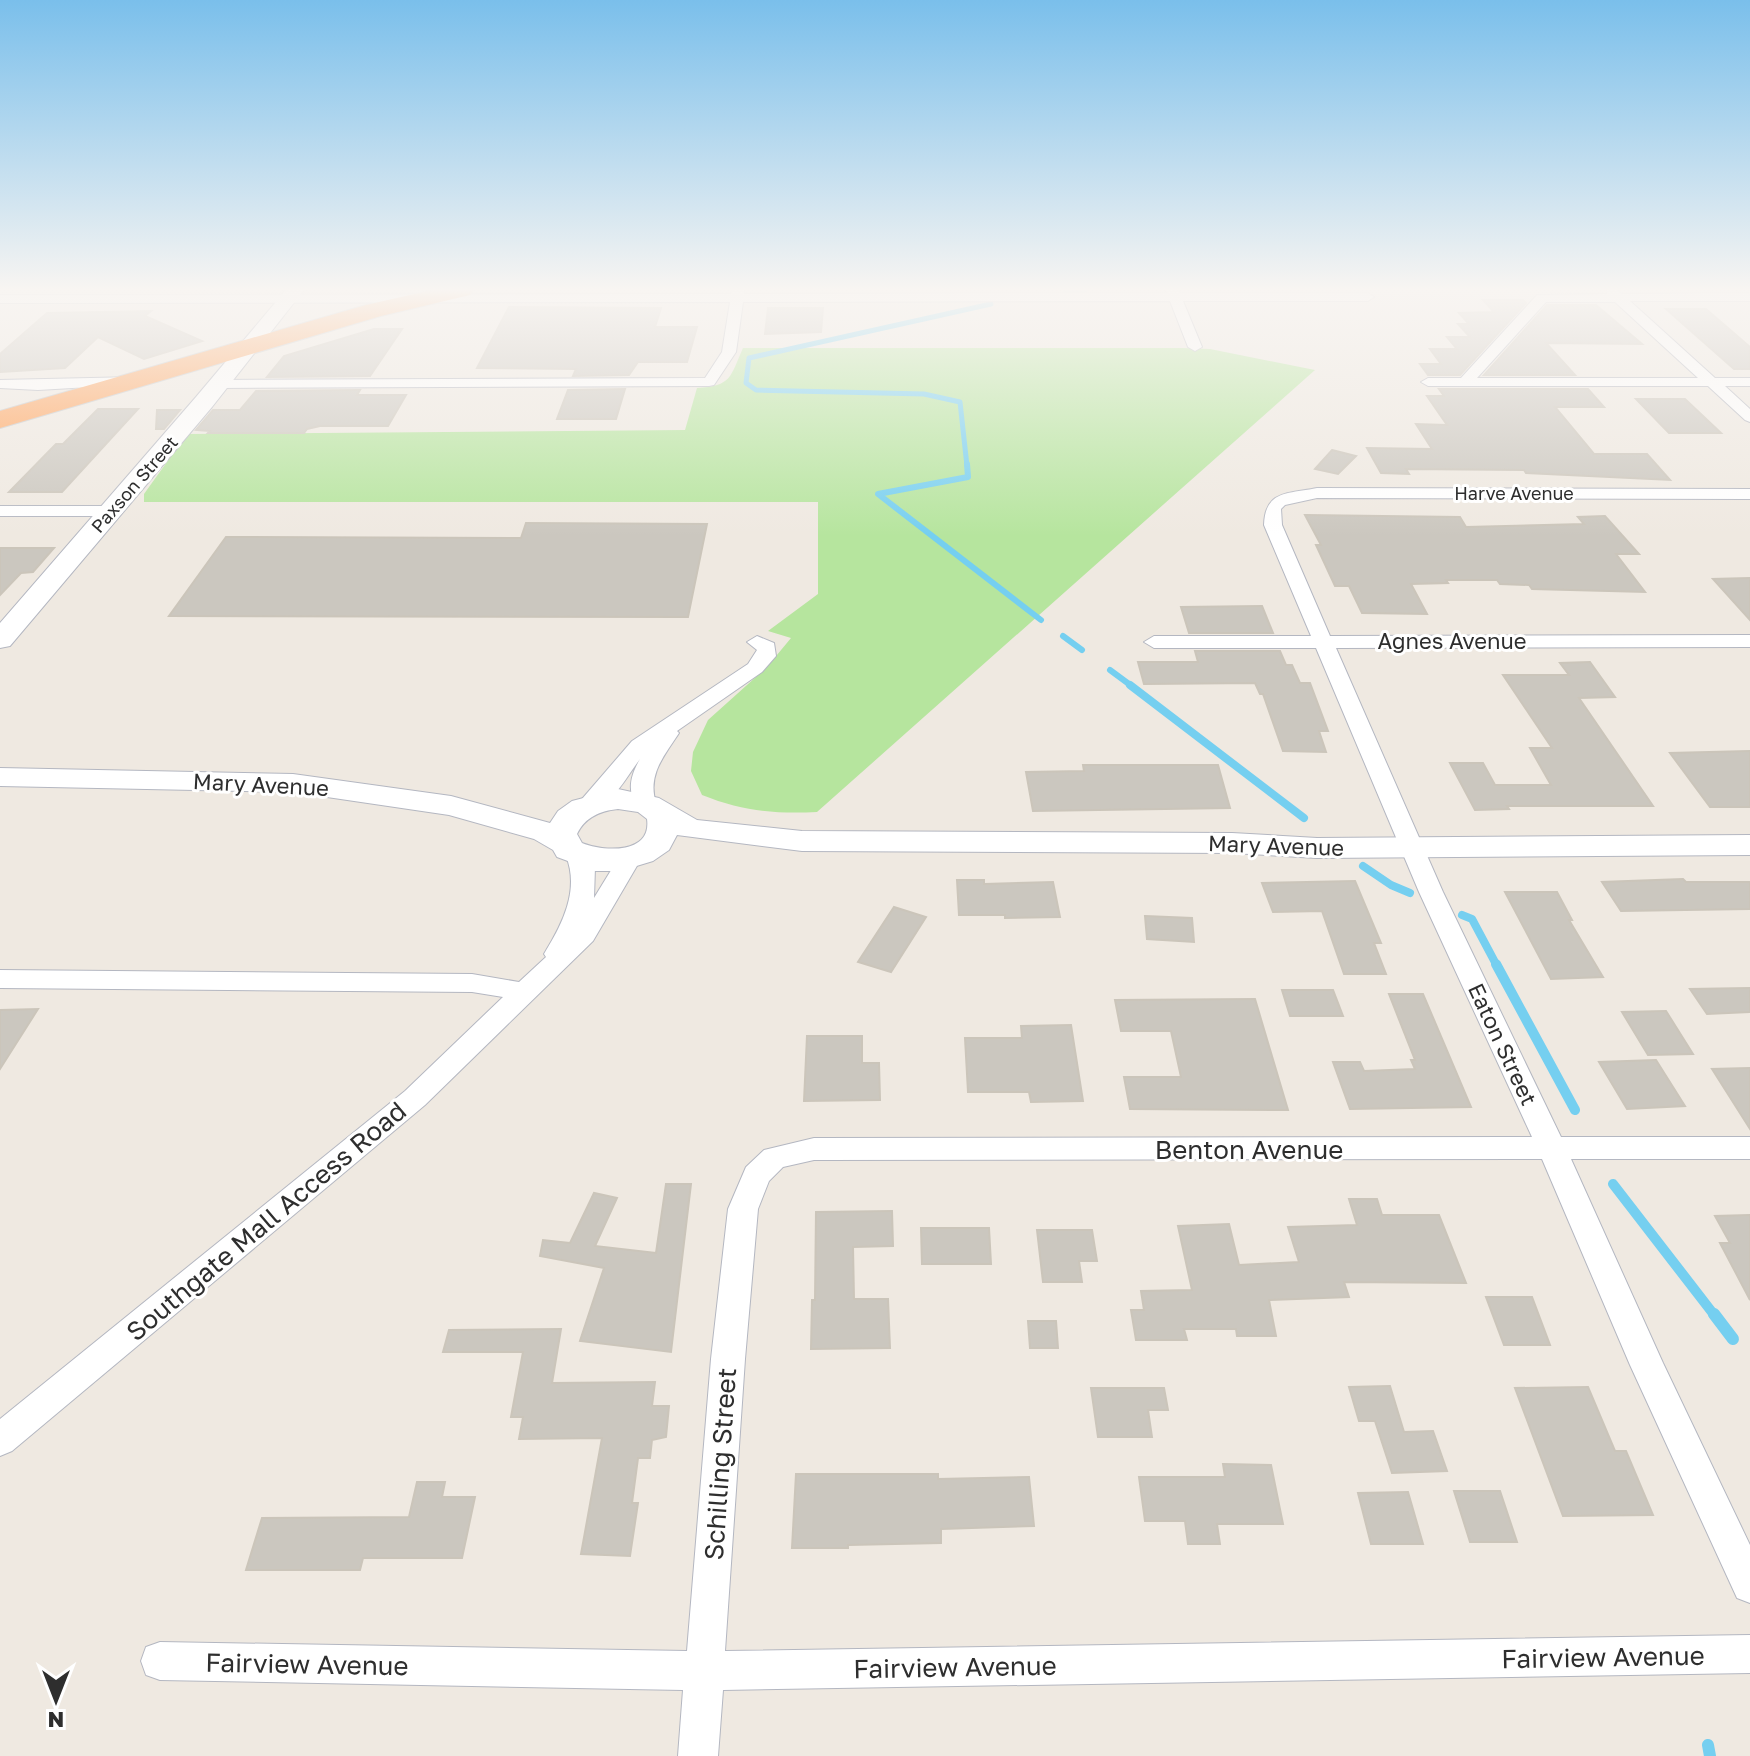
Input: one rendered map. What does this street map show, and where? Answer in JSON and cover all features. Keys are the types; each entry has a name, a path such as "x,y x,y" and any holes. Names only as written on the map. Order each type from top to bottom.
{"highway":[{"path":"0,430 182,372"},
{"path":"0,420 135,386 218,384"}],"street":[{"name":"Paxson Street","path":"0,640 228,372"},
{"path":"218,384 709,382 716,372"},
{"path":"1465,382 1474,372"},
{"path":"1702,372 1750,417"},
{"path":"1428,382 1750,382"},
{"path":"0,384 135,386"},
{"path":"21,384 63,389 64,394 58,404"},
{"name":"Harve Avenue","path":"1279,501 1317,493 1750,494"},
{"name":"Eaton Street","path":"1279,501 1273,508 1273,525 1322,640 1412,847 1750,1585"},
{"path":"0,511 111,511"},
{"name":"Agnes Avenue","path":"1154,642 1750,641"},
{"path":"571,849 561,834 564,824 605,793 625,761 640,746 755,668 766,656 767,647 757,642"},
{"path":"638,856 664,835 666,825 638,788 641,775 671,727"},
{"name":"Mary Avenue","path":"0,777 293,783 441,804 546,832 571,849 611,862 638,856 802,841 1216,842 1317,848 1750,845"},
{"name":"Mary Avenue","path":"0,787 82,781"},
{"name":"Mary Avenue","path":"441,804 586,806 618,799 654,809 690,829 802,841"},
{"name":"Southgate Mall Access Road","path":"525,992 546,971 561,947 582,897 585,867 571,849"},
{"name":"Southgate Mall Access Road","path":"0,1440 415,1098 584,935 638,856"},
{"path":"0,979 472,983 525,992"},
{"name":"Benton Avenue","path":"756,1175 774,1158 814,1149 1750,1148"},
{"name":"Schilling Street","path":"698,1756 728,1359 743,1209 756,1175"},
{"name":"Fairview Avenue","path":"160,1661 705,1671 1750,1654"}],"green space":[{"path":"732,372 1313,372 817,812 758,810 731,805 702,795 691,771 693,752 708,720 767,667 791,638 768,631 818,594 818,502 144,502 144,494 187,434 685,430 697,388 717,385"}],"building":[{"path":"271,372 373,372 370,376 267,377"},
{"path":"575,372 631,372 629,375 573,376"},
{"path":"1426,372 1463,372 1460,375 1428,375"},
{"path":"1487,372 1572,372 1575,375 1484,375"},
{"path":"625,389 616,419 557,419 568,390"},
{"path":"1439,389 1588,389 1604,407 1555,407 1594,454 1647,454 1670,480 1526,473 1524,470 1406,469 1409,474 1381,473 1367,448 1432,449 1416,424 1447,425 1427,396 1444,396"},
{"path":"360,390 357,395 406,395 388,426 320,426 307,429 304,433 208,433 210,431 196,430 213,410 240,410 256,391"},
{"path":"1636,399 1685,399 1721,433 1669,433"},
{"path":"98,409 138,409 62,492 9,492 56,444 63,444"},
{"path":"157,410 180,410 164,429 156,429"},
{"path":"1332,450 1356,456 1338,474 1315,469"},
{"path":"1305,515 1460,517 1466,527 1584,524 1578,517 1605,516 1639,554 1616,554 1645,592 1532,589 1529,585 1500,584 1497,580 1446,580 1448,583 1411,584 1427,614 1362,613 1349,586 1335,586 1316,545 1321,545"},
{"path":"526,523 707,524 688,617 169,616 226,537 521,538"},
{"path":"0,548 54,548 33,572 21,573 0,595"},
{"path":"1750,578 1750,620 1713,579"},
{"path":"1262,606 1273,633 1189,633 1181,607"},
{"path":"1195,651 1280,651 1286,665 1292,665 1300,683 1310,683 1328,731 1319,731 1326,752 1283,751 1263,694 1260,694 1255,683 1144,684 1138,662 1198,662"},
{"path":"1590,662 1615,697 1579,698 1653,806 1507,806 1509,809 1475,810 1450,763 1483,763 1495,785 1551,785 1530,748 1552,748 1503,675 1569,675 1560,663"},
{"path":"1750,751 1750,807 1710,807 1670,753"},
{"path":"1083,765 1218,765 1230,808 1033,811 1026,772 1084,771"},
{"path":"1683,879 1686,882 1750,882 1750,909 1621,911 1602,882"},
{"path":"957,880 984,880 984,884 1053,882 1060,917 959,915"},
{"path":"1355,881 1381,943 1374,943 1386,974 1344,974 1322,911 1273,912 1262,883"},
{"path":"1505,892 1557,892 1572,920 1569,920 1603,977 1551,979"},
{"path":"894,907 926,917 891,972 858,962"},
{"path":"1145,916 1192,918 1194,942 1147,939"},
{"path":"1750,988 1750,1012 1707,1014 1690,989"},
{"path":"1282,990 1333,990 1343,1016 1290,1016"},
{"path":"1389,994 1423,994 1471,1107 1350,1109 1333,1062 1360,1062 1364,1071 1415,1069 1411,1060 1415,1060"},
{"path":"1255,999 1288,1110 1130,1109 1124,1077 1181,1077 1171,1031 1121,1031 1115,1000"},
{"path":"38,1009 0,1069 0,1010"},
{"path":"1666,1011 1693,1054 1648,1055 1622,1012"},
{"path":"1071,1025 1083,1101 1031,1102 1029,1092 968,1092 965,1038 1022,1038 1021,1026"},
{"path":"807,1036 862,1036 862,1063 879,1063 880,1100 804,1101"},
{"path":"1656,1060 1685,1106 1627,1109 1599,1062"},
{"path":"1750,1068 1750,1129 1712,1069"},
{"path":"666,1184 691,1184 671,1352 580,1341 604,1268 540,1256 543,1240 570,1243 594,1193 617,1198 595,1246 656,1253"},
{"path":"1349,1199 1377,1199 1382,1215 1439,1215 1466,1283 1344,1282 1349,1297 1269,1300 1276,1336 1237,1336 1236,1329 1184,1329 1187,1340 1136,1340 1131,1310 1144,1310 1141,1291 1192,1290 1178,1226 1229,1224 1239,1265 1299,1262 1288,1227 1357,1225"},
{"path":"892,1211 893,1246 853,1247 854,1299 888,1299 890,1348 811,1349 816,1212"},
{"path":"1750,1215 1750,1300 1720,1243 1730,1243 1715,1216"},
{"path":"921,1228 989,1228 991,1264 922,1264"},
{"path":"1037,1230 1092,1230 1097,1261 1079,1261 1082,1282 1043,1282"},
{"path":"1486,1297 1532,1297 1550,1345 1504,1345"},
{"path":"1028,1321 1056,1321 1058,1348 1030,1348"},
{"path":"561,1329 552,1383 655,1382 652,1406 669,1406 666,1437 652,1440 650,1458 638,1458 632,1503 638,1503 630,1556 581,1554 602,1438 519,1439 523,1417 511,1417 523,1352 443,1352 449,1330"},
{"path":"1390,1386 1404,1432 1433,1431 1447,1471 1392,1473 1375,1421 1359,1421 1349,1387"},
{"path":"1588,1387 1615,1451 1626,1451 1653,1515 1563,1516 1515,1388"},
{"path":"1091,1388 1164,1388 1168,1410 1148,1410 1152,1437 1098,1437"},
{"path":"1223,1464 1271,1465 1283,1524 1217,1524 1220,1544 1188,1544 1185,1521 1145,1521 1139,1477 1225,1477"},
{"path":"796,1474 938,1474 938,1479 1029,1477 1034,1526 941,1529 941,1543 792,1548"},
{"path":"417,1482 445,1482 442,1497 475,1497 462,1558 363,1558 360,1570 246,1570 262,1518 409,1517"},
{"path":"1454,1491 1500,1491 1517,1542 1470,1542"},
{"path":"1408,1492 1423,1544 1371,1544 1358,1493"}],"waterway":[{"path":"747,372 746,383 756,390 924,394 960,402 967,466"},
{"path":"967,464 968,477 878,494 1041,620"},
{"path":"1063,636 1082,650"},
{"path":"1110,670 1133,687"},
{"path":"1130,685 1304,818"},
{"path":"1363,866 1391,885 1410,893"},
{"path":"1462,915 1472,919 1497,966"},
{"path":"1496,964 1575,1110"},
{"path":"1613,1184 1715,1316"},
{"path":"1714,1314 1733,1339"},
{"path":"1708,1745 1710,1756"}]}
